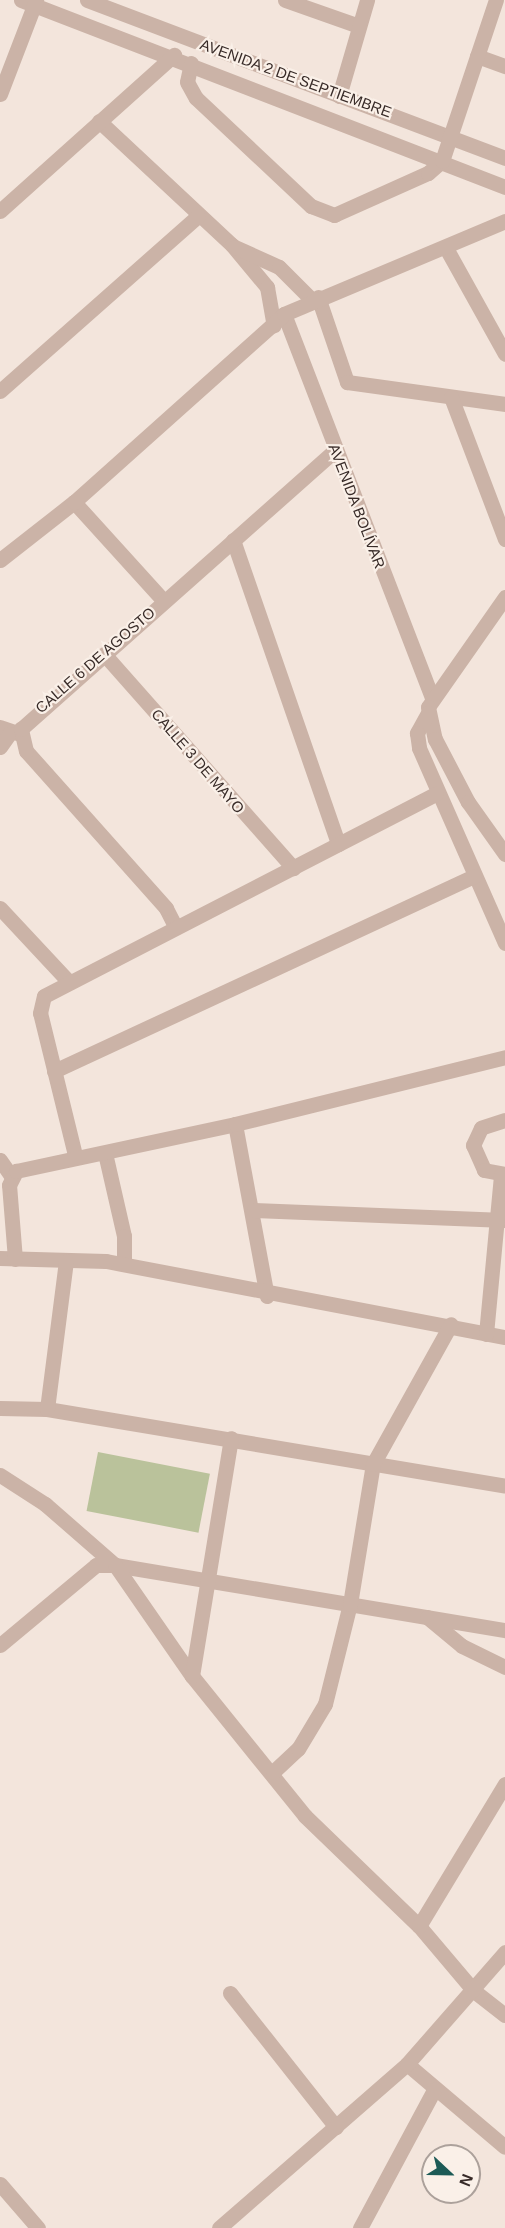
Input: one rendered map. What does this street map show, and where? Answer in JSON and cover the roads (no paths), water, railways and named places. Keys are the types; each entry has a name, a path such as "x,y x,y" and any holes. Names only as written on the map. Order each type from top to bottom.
{"street":[{"name":"AVENIDA 2 DE SEPTIEMBRE","path":"87,0 339,96 453,135 505,158"},
{"path":"285,0 359,26"},
{"path":"339,96 367,0"},
{"path":"191,63 187,82 196,98 286,185 325,213 344,212 428,173 442,161 453,135 496,0"},
{"path":"0,94 30,2 174,55 505,187"},
{"path":"0,211 174,55"},
{"path":"477,56 505,66"},
{"path":"99,122 232,245 279,267 315,298 347,382 505,404"},
{"path":"0,392 198,216"},
{"path":"0,560 74,502 279,320 315,298 446,248 505,221"},
{"name":"AVENIDA BOLÍVAR","path":"232,245 267,287 335,450 432,697"},
{"path":"446,248 505,354"},
{"path":"451,397 505,539"},
{"name":"CALLE 6 DE AGOSTO","path":"175,926 166,908 26,751 7,736 104,654 335,450"},
{"path":"74,502 163,600"},
{"path":"233,540 338,844"},
{"path":"503,605 432,697 428,713 417,733 436,794 505,943"},
{"name":"CALLE 3 DE MAYO","path":"104,654 293,868"},
{"path":"428,713 435,739 468,802 505,854"},
{"path":"75,1155 39,1007 44,996 175,926 436,794"},
{"path":"54,1071 474,876"},
{"path":"0,908 69,982"},
{"path":"12,1177 24,1168 75,1155 105,1152 236,1124 505,1057"},
{"path":"486,1334 501,1220 503,1174 478,1163 473,1145 481,1128 505,1120"},
{"path":"236,1124 254,1210 267,1296"},
{"path":"105,1152 124,1236 124,1264"},
{"path":"0,1160 12,1177 8,1259 124,1264 267,1296 451,1324 505,1337"},
{"path":"254,1210 501,1220"},
{"path":"47,1409 66,1261"},
{"path":"273,1772 298,1749 325,1704 350,1604 373,1464 451,1324"},
{"path":"0,1408 47,1409 231,1438 505,1486"},
{"path":"192,1676 205,1578 231,1438"},
{"path":"0,1475 45,1504 114,1565 192,1676 273,1772 305,1816 419,1926 474,1991 505,2015"},
{"path":"0,1494 14,1485"},
{"path":"0,1645 96,1565 114,1565 205,1578 505,1630"},
{"path":"427,1617 462,1646 505,1667"},
{"path":"419,1926 505,1784"},
{"path":"219,2228 407,2064 474,1991 505,1952"},
{"path":"230,1993 336,2127"},
{"path":"407,2064 434,2090 505,2147"},
{"path":"360,2228 434,2090"},
{"path":"0,2184 39,2228"}]}
